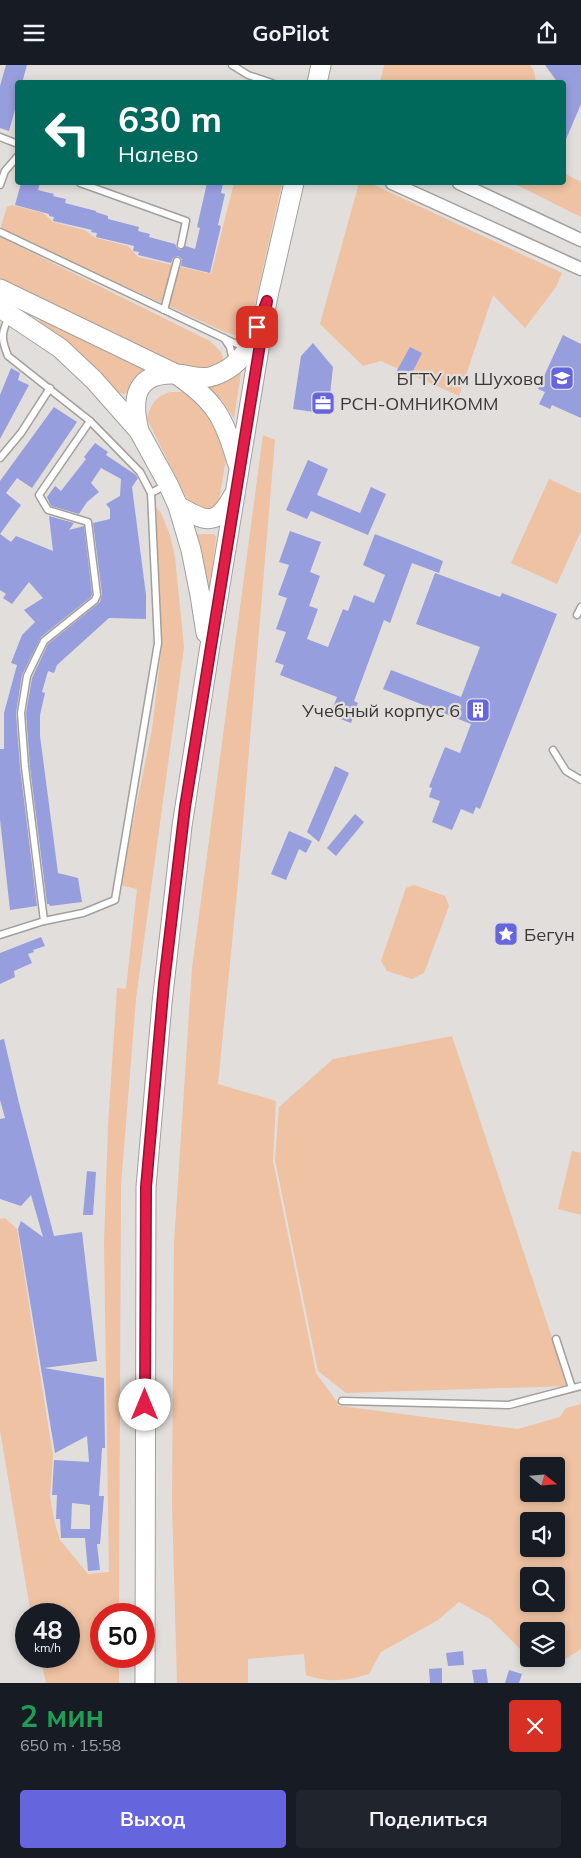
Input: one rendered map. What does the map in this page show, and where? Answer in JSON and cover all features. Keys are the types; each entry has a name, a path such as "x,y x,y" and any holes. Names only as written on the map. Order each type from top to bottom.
{"main road":[{"path":"318,80 321,65"},
{"path":"145,1683 146,1187 162,1003 182,826 234,494 267,301 294,185"},
{"path":"139,431 134,413 135,399 142,384 156,375 176,374 198,378 212,377 233,367 244,355 267,301"},
{"path":"6,302 176,374 194,386 215,407 229,435 239,468"},
{"path":"6,302 94,380 139,431 178,506 191,550 209,652"},
{"path":"178,506 195,516 205,519 216,518 225,511 234,494"}],"street":[{"path":"396,185 576,267"},
{"path":"463,185 581,240"}],"lane":[{"path":"232,65 248,75 263,80"},
{"path":"0,137 15,143"},
{"path":"0,185 6,171 15,160"},
{"path":"86,185 186,221 181,245"},
{"path":"0,232 240,345 250,343"},
{"path":"164,310 177,261"},
{"path":"0,935 44,921 83,913 115,900 158,643 151,493 140,472 90,421 8,356 2,344 6,302"},
{"path":"223,337 230,347 233,356 233,367"},
{"path":"0,458 21,433 50,389"},
{"path":"44,921 25,767 21,713 27,676 44,641 95,601 97,595 88,522 48,510 39,495 90,421"},
{"path":"151,493 168,484"},
{"path":"578,615 581,607"},
{"path":"553,750 566,771 581,781"},
{"path":"556,1339 572,1388"},
{"path":"342,1401 509,1405 581,1386"}],"shaded area":[{"path":"384,65 530,65 534,71 536,80 380,80"},
{"path":"566,174 581,182 581,217 517,185 566,185"},
{"path":"233,185 282,185 253,313 245,331 238,336 225,332 3,230 1,226 7,207 12,205 43,213 53,222 84,230 96,238 128,246 138,257 211,274"},
{"path":"358,185 374,185 562,273 556,287 525,328 493,295 459,396 381,361 363,366 320,324"},
{"path":"0,237 210,341 221,352 224,363 206,370 173,365 0,280"},
{"path":"40,320 144,369 145,374 125,394 119,393 77,353 42,326 38,322"},
{"path":"241,373 234,418 221,399 206,385 227,380"},
{"path":"170,392 185,392 200,402 216,422 226,459 219,500 209,509 195,509 188,501 147,419 154,402"},
{"path":"263,435 275,440 238,882 218,1084 276,1101 273,1161 316,1373 340,1406 518,1429 560,1417 566,1408 581,1404 580,1650 565,1659 565,1622 520,1622 520,1649 490,1619 459,1602 438,1620 381,1652 369,1674 338,1680 306,1675 304,1654 248,1659 248,1683 177,1683 172,1503 174,1243 192,968"},
{"path":"549,479 581,494 581,531 557,584 511,563"},
{"path":"156,507 161,513 170,535 175,557 184,647 136,999 121,1185 119,1603 90,1603 90,1668 119,1668 119,1683 46,1683 43,1668 80,1668 80,1603 29,1603 0,1430 0,1219 5,1218 17,1229 53,1456 50,1496 60,1540 88,1574 109,1572 104,1243 108,1126 117,988 126,989 137,889 120,885 152,730 162,644"},
{"path":"214,534 216,537 209,599 196,535"},
{"path":"414,885 445,896 449,906 424,973 412,979 387,971 381,961 406,888"},
{"path":"452,1036 568,1386 346,1393 318,1371 275,1160 279,1107 333,1059"},
{"path":"572,1151 581,1153 581,1215 558,1209"}],"building":[{"path":"6,65 27,65 23,80 15,80 15,110 9,131 0,128 0,86"},
{"path":"545,65 581,65 581,104 566,139 566,80 556,80"},
{"path":"20,185 39,185 38,190 66,199 65,203 96,211 108,216 108,219 139,227 138,231 150,234 149,237 175,244 180,250 186,246 195,249 200,228 197,227 207,185 223,185 221,193 225,194 218,225 221,226 210,273 181,266 182,259 178,256 173,258 171,263 138,255 139,252 133,251 134,246 96,237 97,233 91,232 92,230 53,221 54,217 49,216 49,214 15,205"},
{"name":"БГТУ им Шухова","path":"563,335 581,344 581,418 552,405 550,409 539,404 545,392 538,389"},
{"path":"313,343 333,367 328,414 293,409 301,356"},
{"path":"410,347 422,353 408,381 395,374"},
{"path":"11,368 20,373 18,380 29,385 0,439 0,395"},
{"path":"54,407 77,422 32,488 17,478 6,493 21,505 0,534 0,481"},
{"path":"95,443 108,452 106,455 138,478 132,487 146,595 146,619 109,618 57,665 54,673 48,671 42,692 45,693 40,715 40,736 58,873 78,878 82,902 50,906 47,904 30,767 26,713 32,678 48,644 100,602 102,594 93,523 110,519 110,509 106,504 120,496 121,479 101,468 91,483 99,492 87,502 79,514 51,506 47,497 55,486 61,491 86,459 84,457"},
{"path":"308,460 328,469 317,495 360,513 371,487 386,494 368,535 311,511 307,519 286,510"},
{"path":"49,516 74,523 69,530 84,526 92,594 91,597 41,637 22,675 16,713 20,767 37,906 10,910 0,819 0,749 4,749 4,713 17,665 11,663 22,635 35,622 24,610 43,598 29,582 12,604 3,598 6,594 0,590 0,534 11,542 16,536 53,551"},
{"path":"290,531 321,542 310,572 320,576 309,606 318,609 307,639 328,647 343,609 348,611 354,595 374,603 385,575 363,565 375,534 443,561 439,573 412,563 390,623 384,620 354,701 358,703 351,723 330,715 337,697 280,675 284,665 275,662 286,632 276,629 287,598 278,595 289,565 279,562"},
{"name":"Учебный корпус 6","path":"435,573 500,597 502,593 557,614 480,809 476,807 473,814 461,809 452,830 432,822 440,801 429,797 432,788 429,787 445,747 460,753 471,724 383,689 391,670 461,697 480,647 416,624"},
{"path":"335,766 349,773 319,842 307,832"},
{"path":"355,814 364,822 336,856 327,848"},
{"path":"289,831 312,841 306,853 299,849 286,880 271,874"},
{"path":"41,937 45,946 28,954 32,963 14,971 15,977 0,984 0,953"},
{"path":"4,1039 54,1236 82,1232 97,1361 44,1368 104,1378 105,1448 102,1448 99,1496 104,1496 100,1544 97,1544 100,1570 88,1571 85,1538 61,1538 60,1519 56,1519 57,1495 52,1495 54,1460 89,1462 87,1436 55,1453 18,1229 21,1221 43,1237 31,1195 21,1206 0,1199 0,1119 5,1118 0,1100 0,1040","holes":["72,1503 90,1505 90,1529 71,1529"]},
{"path":"87,1171 96,1172 93,1215 83,1215"},
{"path":"463,1651 464,1665 448,1666 446,1653"},
{"path":"442,1668 442,1683 430,1683 429,1669"},
{"path":"486,1669 488,1683 474,1683 472,1670"},
{"path":"509,1670 522,1674 519,1683 505,1683"}],"place":[{"name":"БГТУ им Шухова","path":"562,378"},
{"name":"РСН-ОМНИКОММ","path":"323,403"},
{"name":"Учебный корпус 6","path":"478,710"},
{"name":"Бегун","path":"506,934"}],"route":[{"path":"145,1405 146,1187 164,983 182,826 267,301 257,327"}]}
